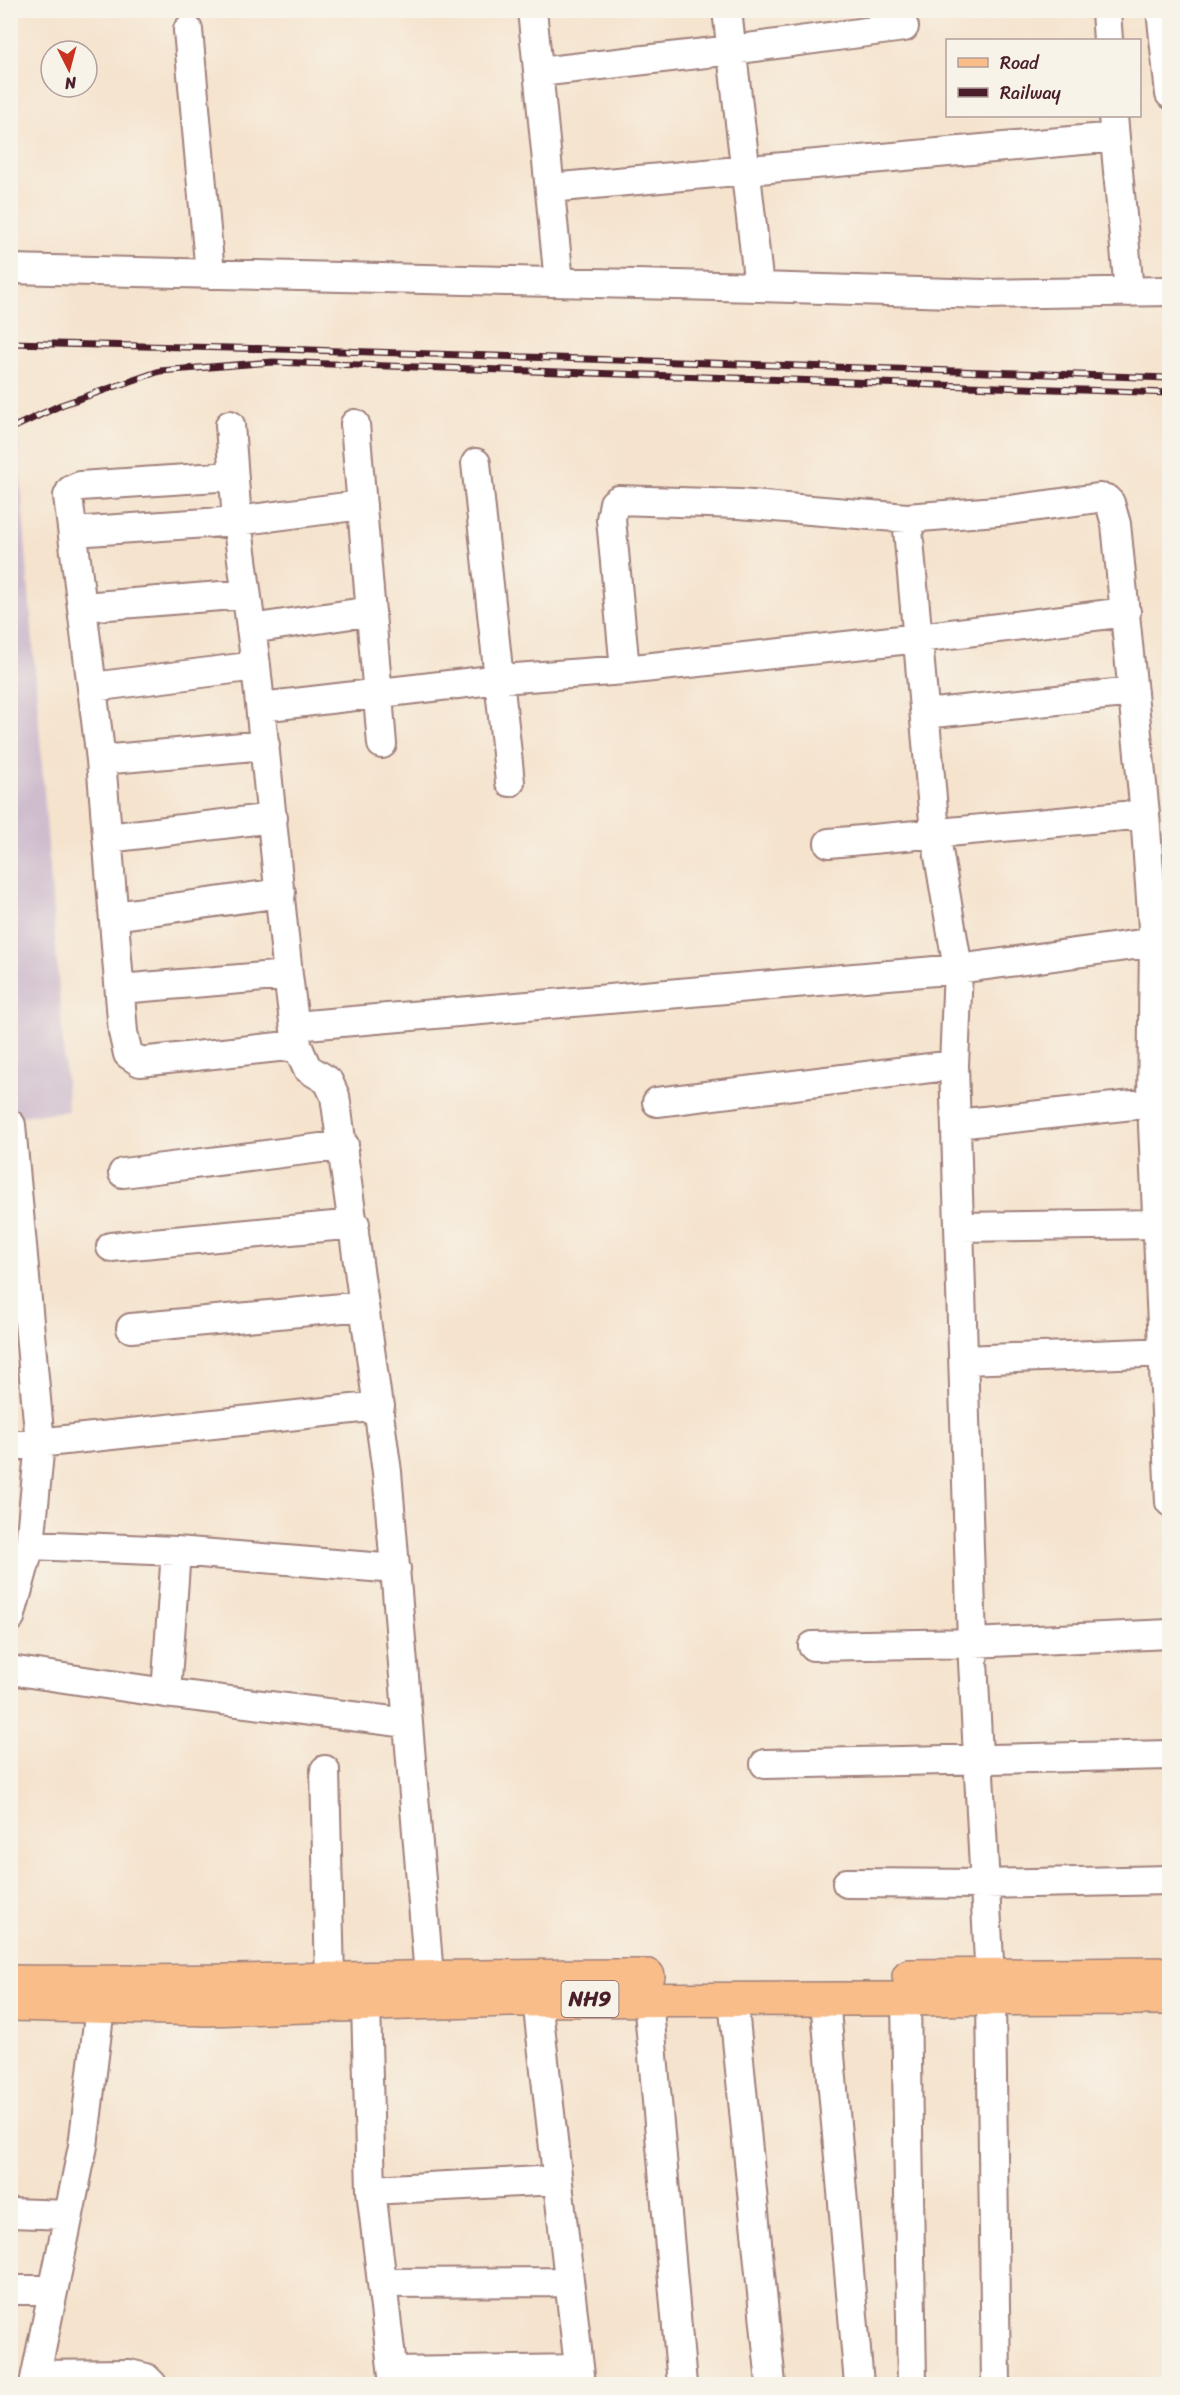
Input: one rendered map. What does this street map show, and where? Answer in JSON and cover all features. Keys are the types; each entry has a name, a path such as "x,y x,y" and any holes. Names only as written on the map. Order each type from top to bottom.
{"main road":[{"name":"NH9","path":"10,2004 207,2009 537,2000 906,1998 990,1987 1170,1974"},
{"name":"NH9","path":"10,1982 164,1983 429,1976 990,1987 1170,1998"}],"street":[{"path":"532,10 559,282"},
{"path":"727,10 759,286"},
{"path":"1161,10 1170,94"},
{"path":"1108,39 1113,11"},
{"path":"539,72 904,27"},
{"path":"188,30 210,274"},
{"path":"550,188 746,170 1114,126 1129,292"},
{"path":"10,269 759,286 984,294 1170,291"},
{"path":"355,424 382,744"},
{"path":"230,425 237,520 261,707 296,1035 307,1068 328,1081 333,1089 344,1145 363,1306 380,1407 396,1569 429,1976"},
{"path":"476,463 510,782"},
{"path":"233,476 74,487 68,496 101,760 125,1044 129,1054 137,1062 150,1062 296,1035 958,969 1162,941"},
{"path":"625,669 611,519 615,501 739,504 907,518 1010,510 1106,499 1113,508 1126,612 1145,814 1162,941 1158,1224 1167,1352 1170,1502"},
{"path":"73,532 237,520 362,505"},
{"path":"907,518 935,832 958,969 954,1065 972,1643 990,1987 996,2385"},
{"path":"82,607 246,594"},
{"path":"250,629 371,611"},
{"path":"261,707 500,680 919,638 1126,612"},
{"path":"93,687 256,666"},
{"path":"925,714 1133,692"},
{"path":"101,760 265,745"},
{"path":"829,843 1145,814"},
{"path":"108,838 273,818"},
{"path":"114,916 281,893"},
{"path":"120,989 288,975"},
{"path":"657,1102 954,1065"},
{"path":"956,1124 1161,1102"},
{"path":"10,1618 30,1545 40,1443 11,1125"},
{"path":"123,1173 344,1145"},
{"path":"111,1247 354,1224"},
{"path":"960,1227 1158,1224"},
{"path":"131,1328 363,1306"},
{"path":"964,1360 1167,1352"},
{"path":"10,1446 380,1407"},
{"path":"30,1545 177,1551 396,1569"},
{"path":"166,1693 177,1551"},
{"path":"813,1646 972,1643 1170,1634"},
{"path":"10,1670 166,1693 408,1723"},
{"path":"765,1764 1170,1755"},
{"path":"325,1770 330,1979"},
{"path":"847,1883 984,1884 1170,1880"},
{"path":"906,1998 912,2385"},
{"path":"648,1999 682,2385"},
{"path":"733,1999 771,2385"},
{"path":"825,1999 859,2385"},
{"path":"366,2004 371,2190 393,2378 580,2377 537,2000"},
{"path":"100,2007 83,2146 35,2380 129,2374 146,2378 152,2385"},
{"path":"371,2190 557,2180"},
{"path":"10,2213 69,2215"},
{"path":"382,2283 569,2282"},
{"path":"10,2290 53,2290"}],"shaded area":[{"path":"10,430 17,431 68,1111 11,1117"}],"railway":[{"path":"10,343 279,349 1170,378"},
{"path":"10,429 61,405 160,371 273,362 1170,393"}]}
